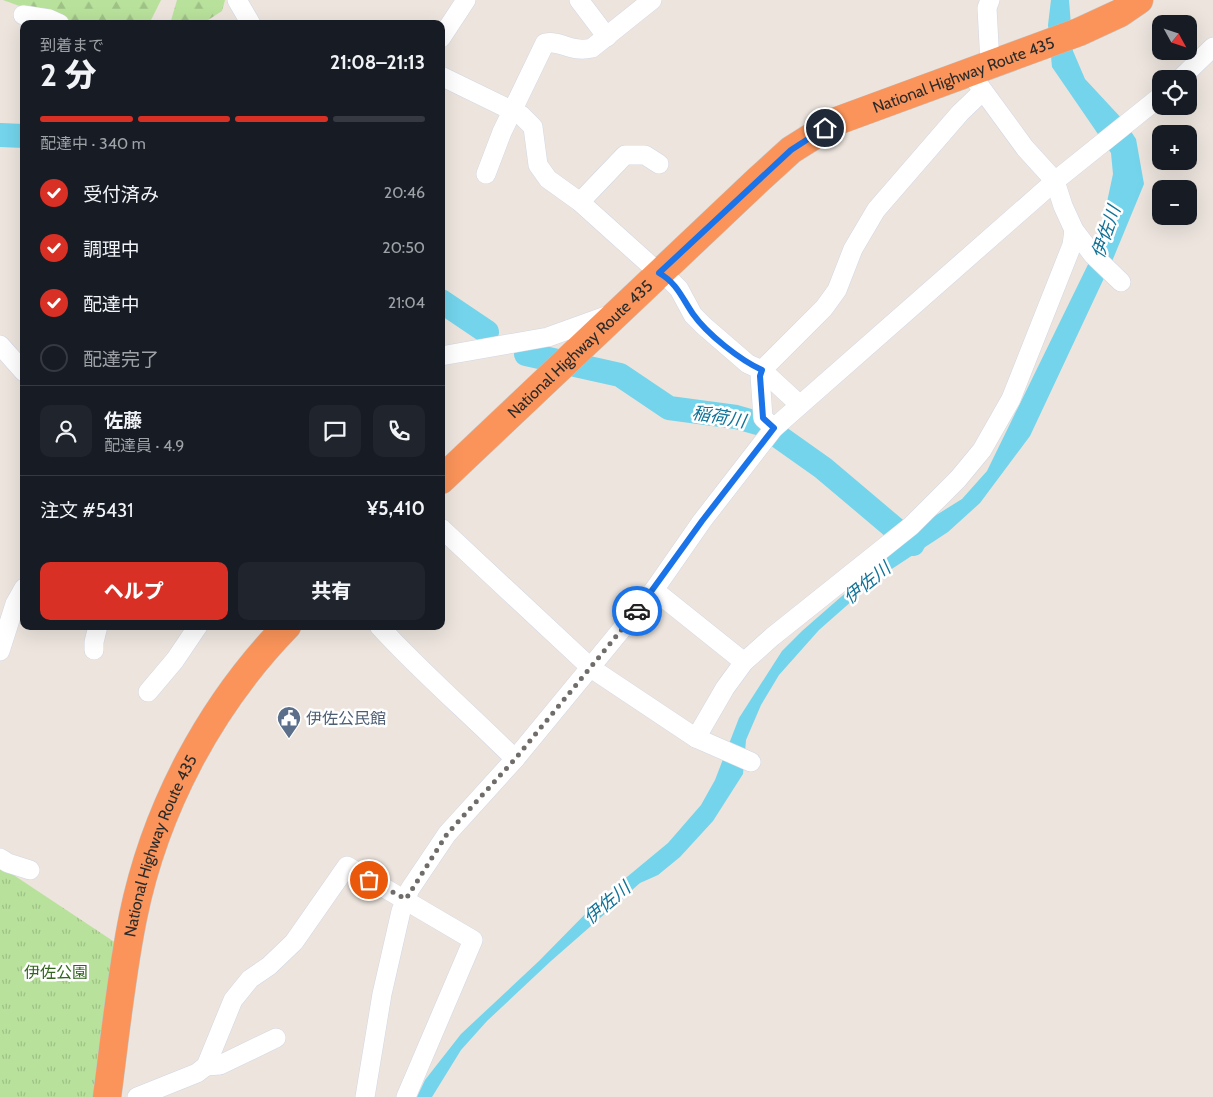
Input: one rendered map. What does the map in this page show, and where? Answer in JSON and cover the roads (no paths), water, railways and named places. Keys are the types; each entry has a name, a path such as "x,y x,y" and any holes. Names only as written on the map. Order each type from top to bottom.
{"highway":[{"name":"National Highway Route 435","path":"445,476 764,175 812,135 861,110 981,75 1030,49 1078,32 1120,13 1139,0"},
{"name":"National Highway Route 435","path":"107,1097 133,917 154,843 184,772 202,740 246,673 284,630"}],"street":[{"path":"237,0 250,20"},
{"path":"445,32 466,0"},
{"path":"579,0 607,37"},
{"path":"774,428 763,418 760,376 762,370 824,308 837,290 853,249 876,210 960,113 981,75 987,8 990,0"},
{"path":"486,174 502,132 515,110 545,43 553,42 581,51 592,48 607,37 641,4"},
{"path":"23,15 51,20"},
{"path":"1189,70 1213,47"},
{"path":"981,75 1025,148 1055,181 1063,206 1078,234 1093,255 1121,282"},
{"path":"445,78 515,110 533,127 538,165 548,179 580,202 659,273 668,278 679,289 693,315 704,326 748,364 762,370 800,405"},
{"path":"365,1097 389,961 406,899 447,834 515,759 654,590 702,521 774,428 1055,181 1152,103"},
{"path":"580,202 625,154 645,155 659,164"},
{"path":"701,741 725,688 744,662 772,637 904,532 958,479 982,450 1011,399 1078,234"},
{"path":"445,355 548,337 620,310"},
{"path":"0,345 20,368"},
{"path":"445,532 591,668 701,741 752,762"},
{"path":"654,590 744,662"},
{"path":"0,651 15,604 20,595"},
{"path":"94,650 97,630"},
{"path":"148,692 175,660 195,630"},
{"path":"384,630 435,684 463,707 515,759"},
{"path":"0,858 8,863 30,870"},
{"path":"137,1097 197,1073 206,1066 233,1000 250,979 269,966 294,942 347,866 473,940 406,1097"},
{"path":"206,1066 220,1065 276,1038"}],"water":[{"name":"伊佐川","path":"1051,0 1069,0 1073,51 1085,79 1124,121 1136,139 1144,184 1113,259 1030,436 980,503 948,532 878,578 819,630 779,675 761,705 746,740 743,774 713,821 680,857 658,875 640,883 551,961 487,1021 461,1050 432,1097 417,1097 425,1080 461,1034 539,961 598,901 668,843 701,805 715,780 739,718 782,651 802,631 930,519 962,499 987,471 1098,244 1113,174 1111,153 1052,67 1048,25"}],"waterway":[{"name":"稲荷川","path":"0,135 20,136"},
{"name":"稲荷川","path":"445,304 487,332"},
{"name":"稲荷川","path":"526,354 620,375 669,408 736,417 761,424 823,468 913,544"}],"place":[{"name":"伊佐公民館","path":"289,739"}],"park label":[{"name":"伊佐公園","path":"56,972"}]}
